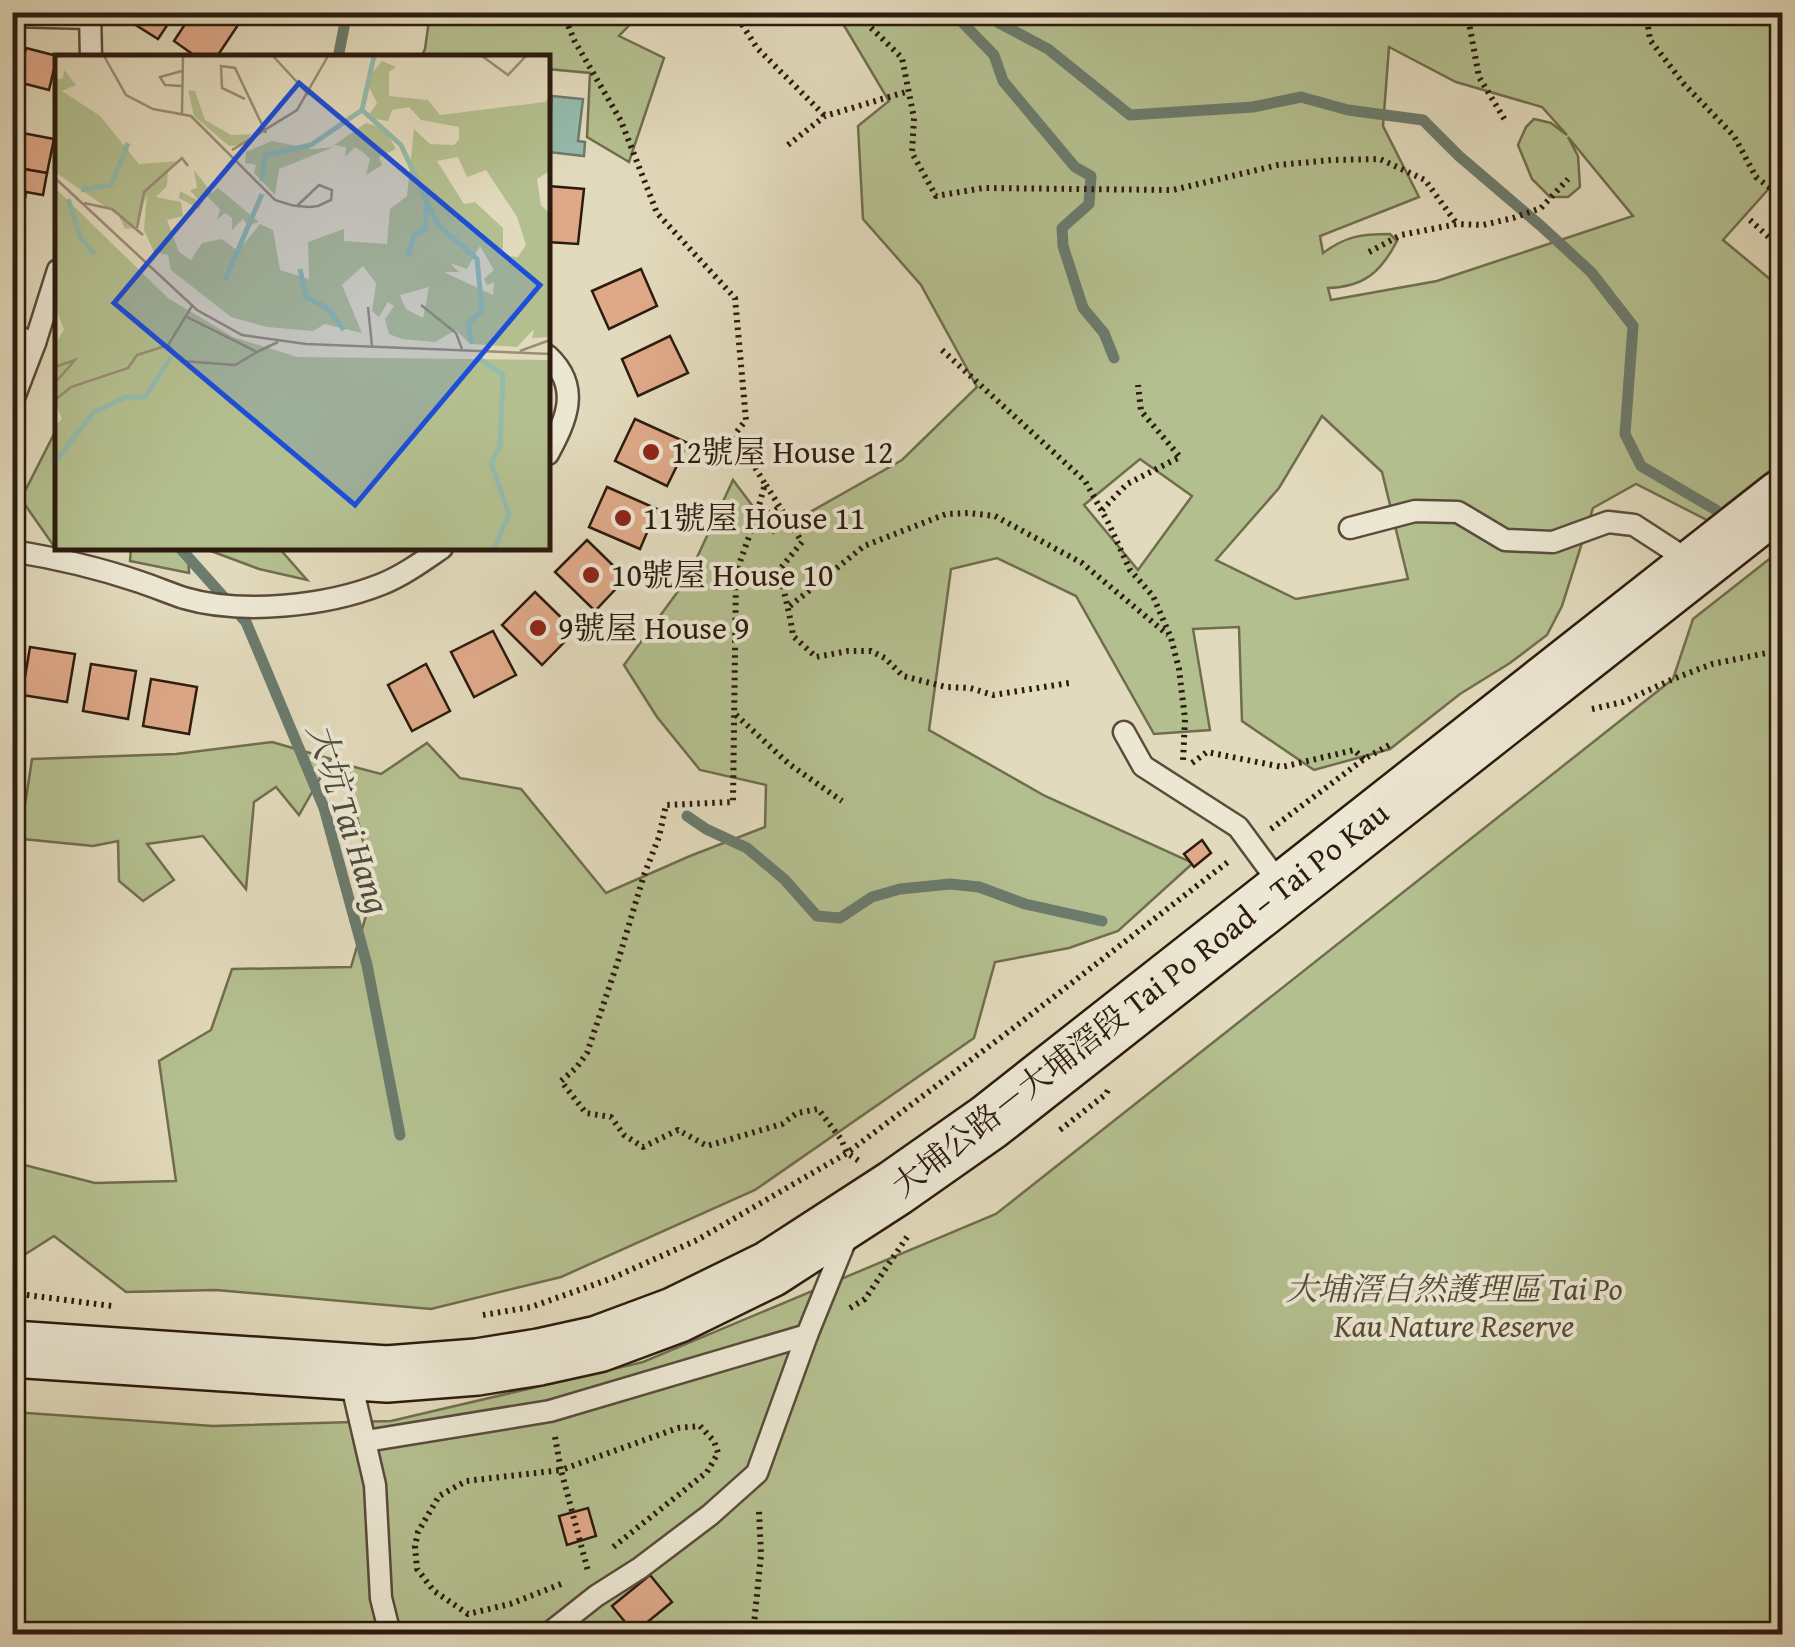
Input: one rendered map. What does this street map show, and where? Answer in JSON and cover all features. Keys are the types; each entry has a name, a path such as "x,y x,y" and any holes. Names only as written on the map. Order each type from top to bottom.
{"main road":[{"name":"大埔公路－大埔滘段 Tai Po Road – Tai Po Kau","path":"12,1348 349,1373 459,1368 535,1332 598,1344 676,1315 770,1270 989,1122 1782,498"}],"lane":[{"path":"12,16 90,15 91,55"},
{"path":"12,403 55,279"},
{"path":"12,335 35,342"},
{"path":"550,358 567,383 570,398 550,450"},
{"path":"1350,528 1416,511 1458,512 1506,540 1553,542 1608,522 1634,526 1674,551 1691,570"},
{"path":"12,551 91,567 187,598 238,605 322,601 354,594 400,575 439,550"},
{"path":"1124,732 1143,766 1238,827 1285,890"},
{"path":"548,1634 640,1568 756,1474 807,1335 876,1201"},
{"path":"366,1441 550,1411 807,1335"},
{"path":"349,1373 375,1485 381,1598 391,1634"}],"path":[{"path":"563,12 574,40 621,121 657,214 735,298 746,420 736,434 802,542 780,568 793,636 816,657 871,651 885,658 903,676 993,695 1070,683"},
{"path":"734,12 757,48 825,116"},
{"path":"855,12 902,58 914,118 912,154 936,196 983,188 1173,190 1278,164 1380,159 1425,180 1457,224"},
{"path":"1467,12 1479,77 1505,120"},
{"path":"1646,12 1650,40 1684,84 1734,136 1756,177 1782,197"},
{"path":"788,144 825,116 909,91"},
{"path":"1369,252 1401,235 1457,224 1483,225 1541,208 1568,179"},
{"path":"1750,220 1772,241 1782,243"},
{"path":"942,350 1085,481 1130,570 1154,596 1179,670 1185,719 1183,768 1208,752 1282,767 1354,750 1364,758"},
{"path":"1102,510 1126,484 1180,457 1142,411 1138,385"},
{"path":"765,484 736,574 734,802 666,805 659,837 587,1053 560,1081 586,1113 611,1117 624,1135 643,1147 678,1130 707,1146 818,1109 842,1139 876,1201 922,1215 866,1298 807,1335"},
{"path":"755,520 779,508"},
{"path":"790,606 864,546 946,514 969,513 995,516 1082,563 1171,638"},
{"path":"1585,710 1623,702 1712,664 1782,652"},
{"path":"735,714 789,764 842,801"},
{"path":"479,1316 535,1332 610,1279 696,1240 847,1152 1364,758 1397,740"},
{"path":"1060,1130 1106,1094 1113,1081"},
{"path":"12,1292 116,1306"},
{"path":"550,1411 561,1470 596,1596"},
{"path":"700,1426 714,1440 718,1453 708,1472 572,1580 510,1604 468,1614 434,1591 416,1569 418,1532 440,1496 466,1481 561,1470 678,1428 700,1426"},
{"path":"754,1634 761,1555 756,1474"}],"green space":[{"path":"430,13 641,13 619,36 664,58 629,162 587,137 590,73 550,69 550,55 422,55"},
{"path":"831,13 1782,13 1782,174 1723,240 1782,289 1782,461 1707,520 1636,484 1593,508 1562,606 1547,635 1460,694 1390,749 1314,770 1242,721 1239,627 1193,629 1210,730 1154,734 1076,596 997,558 951,569 929,730 1045,796 1193,863 1118,931 1069,948 995,962 974,1038 755,1190 561,1277 431,1309 216,1290 126,1292 54,1236 13,1262 13,1162 95,1183 176,1181 159,1061 211,1030 232,969 351,967 372,895 343,764 381,774 427,743 460,778 521,789 606,893 765,827 766,785 700,770 657,717 624,665 687,579 733,480 773,533 902,460 977,387 921,285 863,219 858,126 889,101 845,27","holes":["1389,47 1456,82 1542,107 1567,135 1551,123 1534,119 1526,127 1518,145 1532,179 1550,197 1568,197 1580,187 1578,156 1568,137 1633,216 1437,281 1331,300 1328,288 1352,285 1370,276 1397,241 1390,234 1362,236 1323,253 1320,236 1419,197 1383,126","1322,416 1382,472 1408,579 1296,599 1216,560 1279,488","1140,459 1192,496 1138,570 1084,505"]},
{"path":"55,432 55,548 21,499"},
{"name":"大埔滘自然護理區 Tai Po Kau Nature Reserve","path":"1782,549 1782,1634 13,1634 13,1412 213,1426 391,1421 643,1362 996,1214 1673,679 1693,619"},
{"path":"131,550 188,550 189,573 130,561"},
{"path":"208,550 281,550 307,580 259,569"},
{"path":"272,742 331,759 299,815 276,787 254,802 246,889 203,836 147,844 174,880 143,901 119,881 118,841 93,846 13,838 13,804 25,805 32,759 176,754"}],"shaded area":[{"path":"552,96 583,99 578,141 585,142 584,156 550,152"}],"building":[{"path":"137,12 176,12 158,39 131,22"},
{"path":"193,12 233,12 242,19 218,55 194,55 174,41"},
{"path":"26,48 55,55 49,90 18,82"},
{"path":"12,131 54,139 47,173 12,167"},
{"path":"12,167 47,173 43,195 26,192 23,210 12,208"},
{"path":"550,186 584,189 578,244 550,242"},
{"path":"641,269 657,306 609,329 592,291"},
{"path":"670,336 688,373 638,396 622,359"},
{"name":"12號屋 House 12","path":"635,419 688,443 667,486 615,461"},
{"name":"11號屋 House 11","path":"607,487 657,509 640,549 589,527"},
{"name":"10號屋 House 10","path":"587,540 626,578 595,611 555,572"},
{"name":"9號屋 House 9","path":"535,592 575,631 542,665 502,625"},
{"path":"493,631 516,675 474,697 451,652"},
{"path":"30,647 75,654 67,702 22,695"},
{"path":"91,664 136,671 128,719 83,711"},
{"path":"426,664 450,711 412,731 388,685"},
{"path":"151,679 197,687 189,734 143,726"},
{"path":"1202,840 1211,853 1194,867 1184,854"},
{"path":"588,1508 596,1536 567,1545 559,1516"},
{"path":"650,1575 672,1602 634,1633 612,1606"}],"waterway":[{"name":"大坑 Tai Hang","path":"339,55 347,12"},
{"path":"958,12 962,22 994,55 1003,81 1075,167 1091,176 1089,204 1062,228 1063,246 1083,308 1104,333 1114,358"},
{"path":"978,12 1048,49 1130,115 1253,107 1301,97 1348,110 1423,120 1591,272 1633,326 1625,434 1641,466 1716,510"},
{"name":"大坑 Tai Hang","path":"182,550 246,622 324,808 367,965 400,1135"},
{"path":"687,816 747,848 784,879 817,916 840,918 872,897 900,889 950,884 979,887 1025,904 1102,921"}],"place":[{"name":"12號屋 House 12","path":"651,452"},
{"name":"11號屋 House 11","path":"623,518"},
{"name":"10號屋 House 10","path":"591,575"},
{"name":"9號屋 House 9","path":"538,628"}]}
